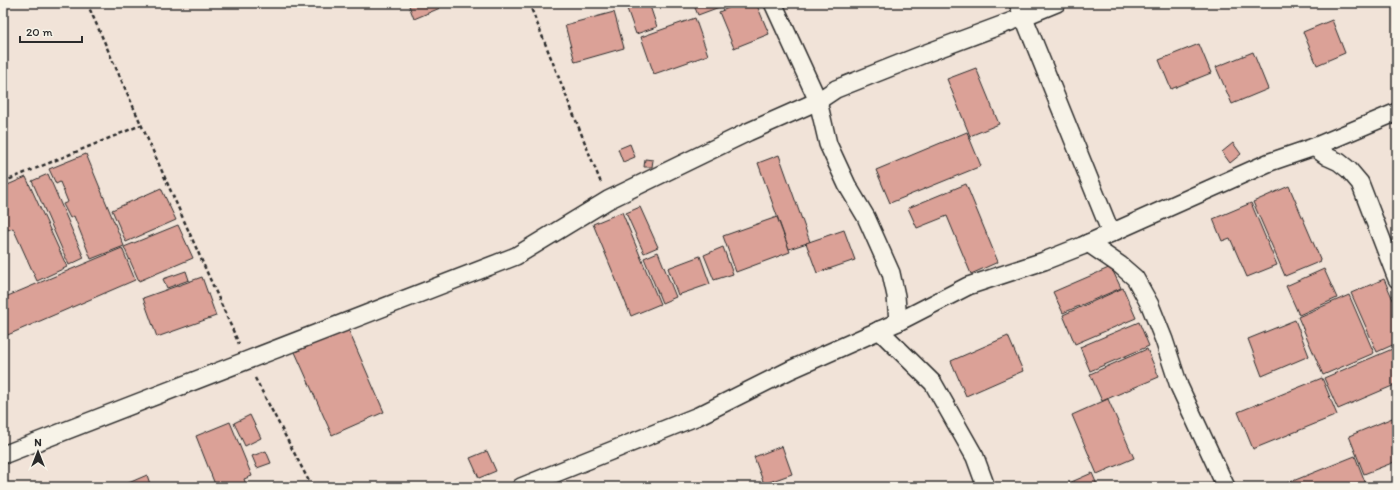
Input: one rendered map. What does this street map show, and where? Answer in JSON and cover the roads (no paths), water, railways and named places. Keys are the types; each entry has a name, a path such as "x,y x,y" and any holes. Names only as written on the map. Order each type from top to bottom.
{"street":[{"path":"773,3 818,100 828,144 847,185 866,217 891,273 896,296 898,322"},
{"path":"3,455 516,256 608,200 748,132 818,100 836,89 924,54 1021,10 1057,3"},
{"path":"1021,10 1111,233"},
{"path":"521,487 698,416 790,370 898,322 968,286 1044,261 1111,233 1270,162 1314,147 1397,112"},
{"path":"1314,147 1328,157 1339,162 1349,170 1360,183 1397,279"},
{"path":"1088,243 1120,265 1135,278 1150,305 1164,340 1179,386 1226,487"},
{"path":"879,330 933,383 975,457 986,487"}]}
